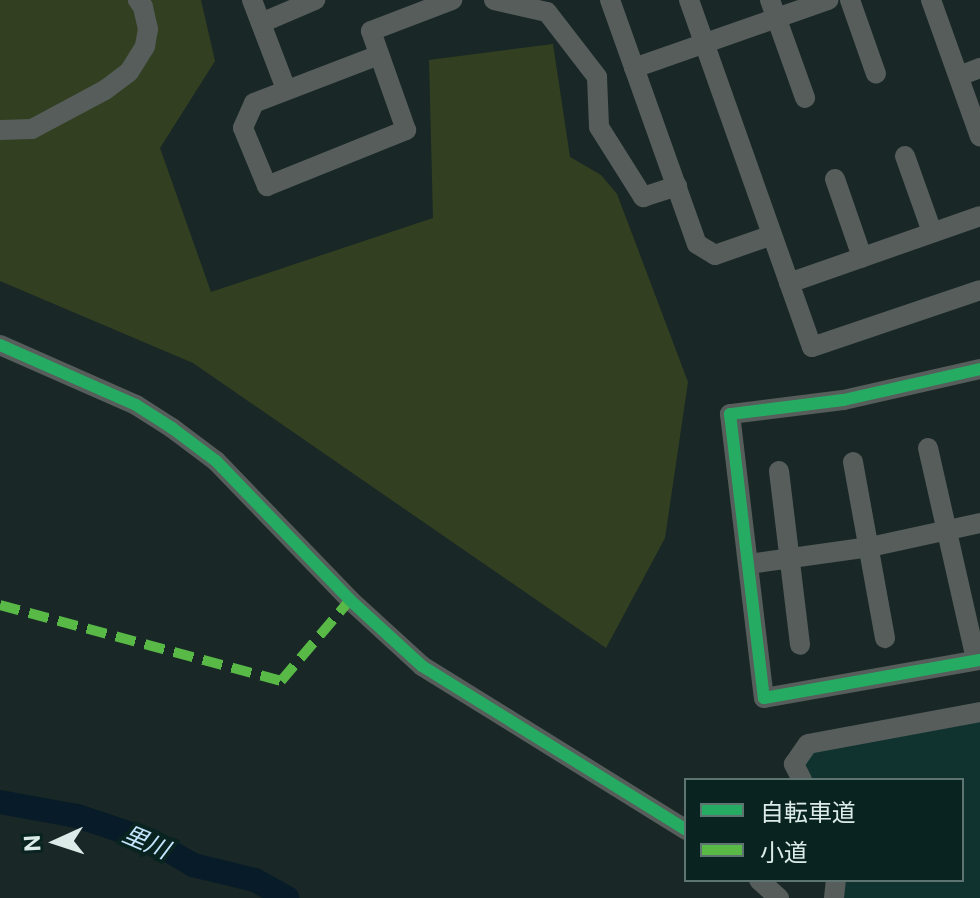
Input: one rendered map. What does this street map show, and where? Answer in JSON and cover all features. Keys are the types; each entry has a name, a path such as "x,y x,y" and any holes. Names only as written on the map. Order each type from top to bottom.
{"street":[{"path":"0,130 32,129 105,90 129,72 145,46 148,29 143,7 138,0"},
{"path":"252,0 286,89"},
{"path":"261,23 315,0"},
{"path":"379,55 254,103 243,128 267,186 406,130 371,31 412,7 452,0"},
{"path":"494,0 547,12 597,77 599,127 643,197 677,186"},
{"path":"610,0 697,244 715,255 772,235"},
{"path":"689,0 812,347 980,290"},
{"path":"634,68 704,44 773,9 828,0"},
{"path":"850,0 876,74"},
{"path":"931,0 980,137"},
{"path":"773,9 805,98"},
{"path":"959,76 980,68"},
{"path":"905,156 932,232"},
{"path":"835,179 862,257"},
{"path":"789,283 980,216"},
{"path":"0,345 136,405 172,428 216,461 361,610 422,666 684,829"},
{"path":"928,448 948,532 973,602 978,660 764,698 730,414 843,400 980,369"},
{"path":"853,462 885,638"},
{"path":"779,471 800,645"},
{"path":"749,564 870,547 980,523"},
{"path":"801,778 794,764 808,744 980,712"},
{"path":"761,882 779,898"}],"shaded area":[{"path":"0,0 201,0 215,61 160,148 211,292 433,218 429,60 553,44 570,157 601,175 617,194 688,382 665,538 606,648 193,363 0,281"},
{"path":"980,716 980,898 839,898 840,882 964,882 964,778 805,778 800,766 807,753"}],"waterway":[{"name":"里川","path":"0,802 77,816 152,841 193,865 255,880 287,898"}],"marked path":[{"path":"0,605 281,681 350,600"}],"cycle path":[{"path":"0,345 136,405 172,428 216,461 350,600 422,666 684,829"},
{"path":"980,369 843,400 730,414 764,698 980,660"}]}
